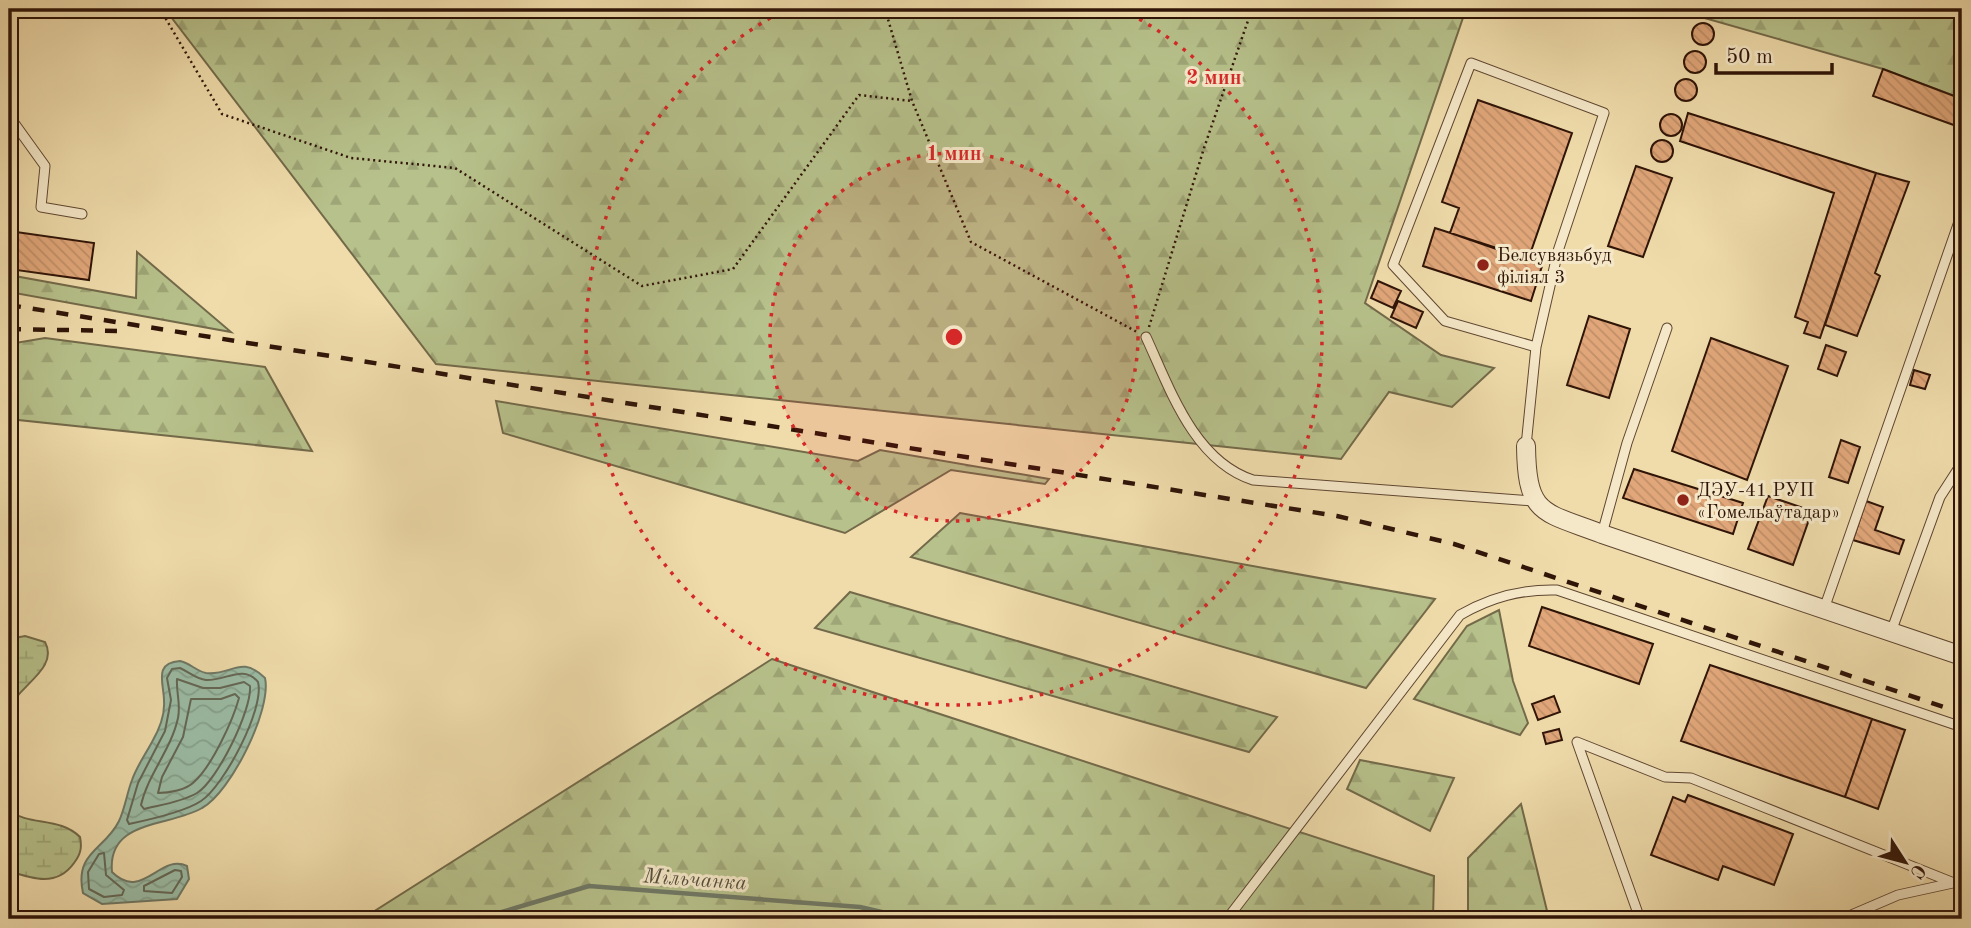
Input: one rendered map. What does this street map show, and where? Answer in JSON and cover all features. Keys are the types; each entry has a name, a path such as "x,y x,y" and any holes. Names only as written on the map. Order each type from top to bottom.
{"street":[{"path":"1526,446 1527,486 1533,501 1564,520 1962,656"}],"lane":[{"path":"1526,446 1536,347 1558,251 1604,113 1471,64 1393,265 1445,321 1536,347"},
{"path":"9,116 45,166 41,207 82,214"},
{"path":"1824,609 1962,213"},
{"path":"1602,534 1627,443 1667,328"},
{"path":"1146,337 1179,409 1219,463 1235,474 1253,480 1533,501"},
{"path":"1891,632 1940,497 1962,463"},
{"path":"1227,919 1460,615 1480,603 1503,596 1530,589 1557,590 1962,727"},
{"path":"1640,919 1577,742 1665,777 1691,778 1958,882"},
{"path":"1842,919 1898,895 1958,882"}],"path":[{"path":"160,9 222,114 351,158 455,168 642,286 733,269 859,96 912,101"},
{"path":"885,9 912,101 971,243 1146,337 1204,148 1252,9"}],"green space":[{"path":"165,9 1466,9 1365,303 1441,355 1494,368 1452,407 1389,392 1341,459 436,364"},
{"path":"1688,9 1962,9 1962,99 1883,69 1687,13"},
{"path":"137,252 231,332 9,292 9,275 136,298"},
{"path":"45,338 265,367 312,451 9,419 9,344"},
{"path":"496,401 858,461 880,450 1049,479 1045,484 951,470 845,533 503,433"},
{"path":"960,513 1435,599 1366,688 911,557"},
{"path":"850,592 1277,717 1249,752 815,628"},
{"path":"1499,610 1513,681 1528,723 1520,735 1414,699 1467,626"},
{"path":"25,636 45,642 47,660 9,708 9,639"},
{"path":"772,659 1434,876 1433,919 362,919"},
{"path":"1360,760 1454,778 1430,831 1347,789"},
{"path":"1521,804 1549,919 1468,919 1468,858"},
{"path":"9,811 27,819 64,827 80,837 80,853 67,871 60,876 44,879 9,871"}],"water":[{"path":"180,661 206,673 249,668 265,678 262,709 256,729 237,768 213,799 189,814 143,827 119,842 113,855 112,872 123,880 142,880 177,864 187,866 189,879 177,899 102,904 83,893 83,869 92,852 119,821 134,775 161,722 164,706 163,670 166,666"}],"building":[{"path":"1703,23 1711,26 1714,34 1711,42 1703,45 1695,42 1692,34 1695,26"},
{"path":"1695,51 1703,54 1706,62 1703,70 1695,73 1687,70 1684,62 1687,54"},
{"path":"1883,69 1962,99 1962,128 1873,96"},
{"path":"1686,79 1694,82 1697,90 1694,98 1686,101 1678,98 1675,90 1678,82"},
{"path":"1478,100 1572,133 1528,260 1450,233 1459,208 1442,202"},
{"path":"1688,113 1876,173 1820,338 1804,333 1808,322 1795,317 1834,193 1680,141"},
{"path":"1667,114 1675,114 1682,121 1682,129 1675,136 1667,136 1660,129 1660,121"},
{"path":"1662,140 1670,143 1673,151 1670,159 1662,162 1654,159 1651,151 1654,143"},
{"path":"1636,166 1672,178 1643,257 1608,246"},
{"path":"1876,173 1909,182 1875,273 1880,276 1857,336 1825,325"},
{"name":"Белсувязьбуд філіял 3","path":"1435,228 1543,263 1531,301 1423,266"},
{"path":"9,231 94,243 89,280 9,269"},
{"path":"1378,281 1401,291 1393,308 1371,298"},
{"path":"1398,301 1423,312 1416,328 1391,317"},
{"path":"1589,316 1630,329 1609,398 1567,385"},
{"path":"1711,338 1788,366 1747,480 1672,451"},
{"path":"1826,345 1846,352 1837,376 1818,369"},
{"path":"1914,370 1930,375 1925,389 1910,385"},
{"path":"1841,440 1860,447 1848,483 1829,477"},
{"name":"ДЭУ-41 РУП «Гомельаўтадар»","path":"1634,469 1743,503 1733,534 1623,498"},
{"path":"1768,496 1812,511 1793,565 1748,549"},
{"path":"1866,501 1883,507 1875,530 1904,540 1899,554 1853,540"},
{"path":"1542,607 1653,644 1639,684 1529,646"},
{"path":"1710,665 1872,719 1845,797 1681,741"},
{"path":"1554,696 1560,712 1538,720 1532,704"},
{"path":"1872,719 1905,730 1878,809 1845,797"},
{"path":"1559,729 1562,740 1546,744 1543,733"},
{"path":"1688,795 1793,834 1774,885 1723,866 1718,880 1651,855 1673,797 1685,802"}],"waterway":[{"name":"Мільчанка","path":"478,919 589,886 860,907 912,919"}],"railway":[{"path":"9,305 1337,516 1454,544 1962,713"},
{"path":"9,329 118,331"}],"place":[{"name":"Белсувязьбуд філіял 3","path":"1483,265"},
{"name":"ДЭУ-41 РУП «Гомельаўтадар»","path":"1683,500"}]}
